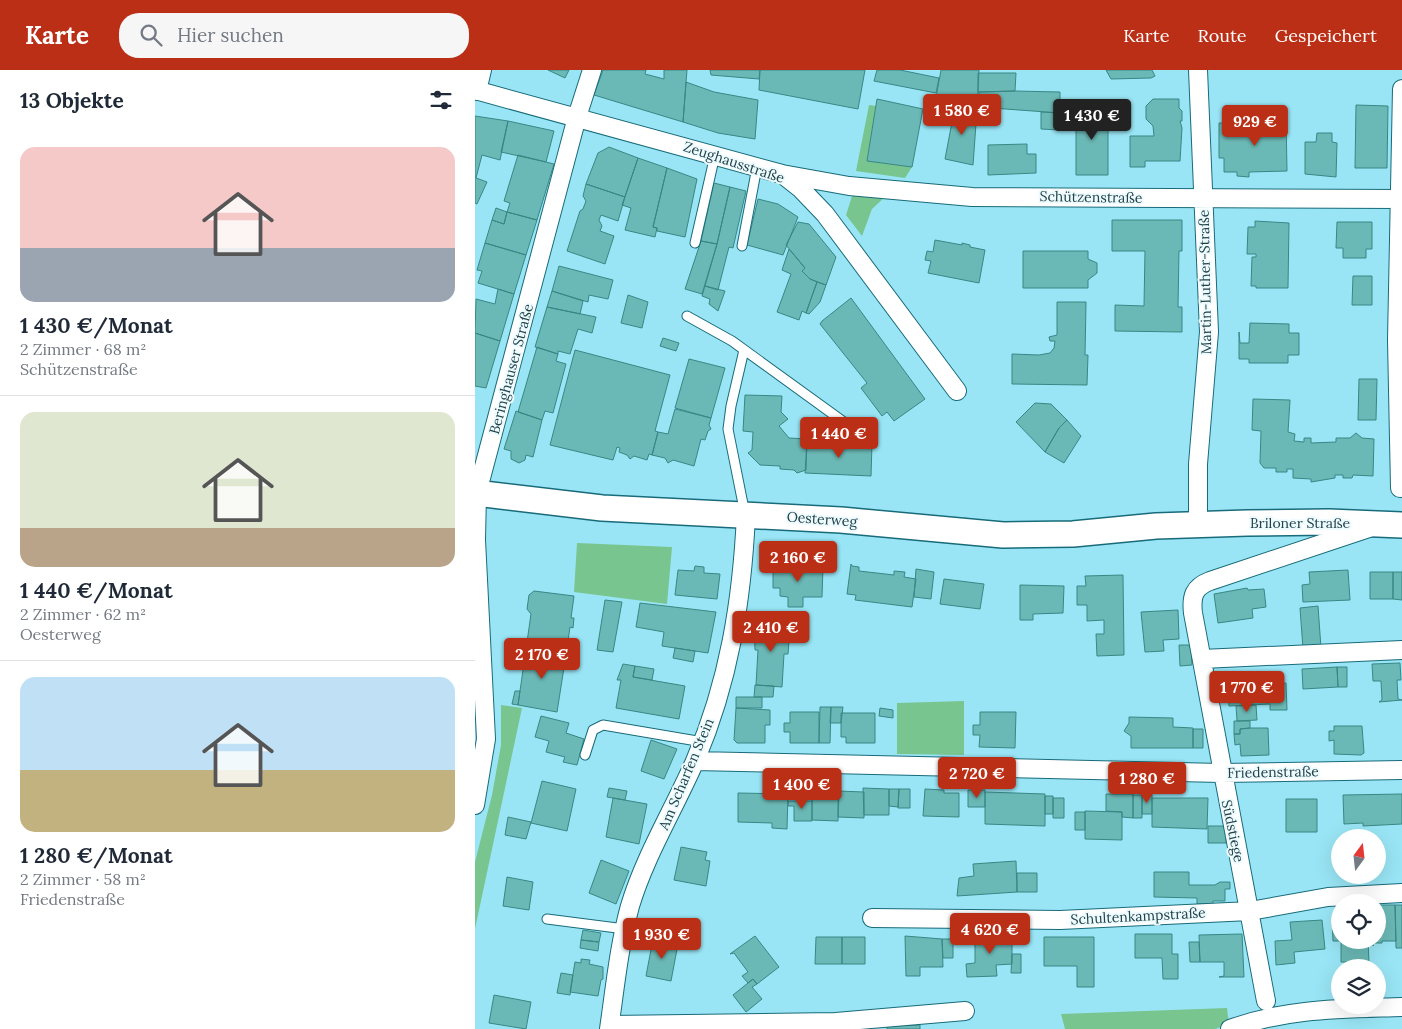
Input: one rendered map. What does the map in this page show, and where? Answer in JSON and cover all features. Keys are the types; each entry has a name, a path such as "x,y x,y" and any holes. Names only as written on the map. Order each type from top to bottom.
{"main road":[{"name":"Oesterweg","path":"476,493 602,508 841,520 1003,535 1073,534 1198,525"},
{"name":"Briloner Straße","path":"1198,525 1329,522 1392,525"}],"street":[{"path":"476,91 482,70"},
{"name":"Beringhauser Straße","path":"475,805 486,740 476,493 577,117 592,70"},
{"name":"Martin-Luther-Straße","path":"1198,70 1209,332 1199,464 1198,525"},
{"path":"1399,488 1397,340 1402,89"},
{"name":"Zeughausstraße","path":"476,91 715,154 782,174 801,189 825,214 957,390"},
{"name":"Schützenstraße","path":"782,174 849,186 972,197 1400,198"},
{"name":"Am Scharfen Stein","path":"609,1027 630,906 703,742 731,652 741,590 746,515"},
{"name":"Südstiege","path":"1266,1001 1250,910 1221,773 1192,604 1193,593 1197,587 1209,580 1392,525"},
{"path":"1202,660 1402,650"},
{"name":"Friedenstraße","path":"695,761 1221,773 1402,770"},
{"name":"Schultenkampstraße","path":"872,918 1060,920 1250,910 1328,897 1402,893"},
{"path":"1230,1029 1276,1014 1299,1011 1402,1007"},
{"path":"609,1027 839,1025 965,1011"}],"lane":[{"path":"695,243 715,154"},
{"path":"742,246 757,167"},
{"path":"687,316 720,333 859,434"},
{"path":"744,350 731,406 728,429 746,515"},
{"path":"585,755 593,730 603,725 703,742"},
{"path":"547,919 625,929"}],"green space":[{"path":"869,105 876,106 867,161 912,167 905,178 856,171"},
{"path":"853,193 885,197 872,209 862,236 846,215"},
{"path":"577,543 672,547 667,604 574,592"},
{"path":"964,701 964,755 897,754 897,703"},
{"path":"501,705 522,708 475,929 475,862 492,795 501,745"},
{"path":"1227,1008 1229,1024 1215,1029 1065,1029 1061,1014"}],"building":[{"path":"548,70 569,70 565,78"},
{"path":"603,70 646,70 645,74 664,79 664,70 687,70 683,122 594,95"},
{"path":"710,70 760,70 759,79 711,75"},
{"path":"760,70 865,70 858,109 759,90"},
{"path":"877,70 900,70 939,78 936,93 874,81"},
{"path":"941,70 979,70 977,110 935,103"},
{"path":"1106,70 1152,70 1155,76 1151,78 1111,79"},
{"path":"978,73 1016,73 1015,91 978,92"},
{"path":"686,82 714,92 758,100 755,139 718,133 683,122"},
{"path":"979,92 1060,92 1060,113 978,107"},
{"path":"877,99 923,109 912,167 867,161"},
{"path":"1153,99 1179,99 1179,108 1182,111 1182,121 1180,121 1182,128 1180,161 1145,161 1145,167 1130,167 1130,136 1154,136 1153,126 1146,119 1146,106"},
{"path":"1356,105 1388,106 1387,168 1355,168"},
{"path":"955,106 977,110 973,165 945,159"},
{"path":"1076,107 1108,107 1108,175 1076,175"},
{"path":"1041,112 1060,113 1060,130 1041,129"},
{"path":"475,116 508,121 500,160 482,155 476,178 487,182 477,204 475,203"},
{"path":"1286,116 1287,171 1249,172 1249,177 1237,176 1237,172 1224,172 1224,158 1219,158 1219,123 1236,123 1236,131 1259,131 1259,117"},
{"path":"508,121 554,131 546,162 501,152"},
{"path":"1317,133 1332,133 1332,142 1337,143 1336,177 1305,174 1305,142 1316,142"},
{"path":"1027,144 1027,154 1036,154 1036,173 988,175 988,145"},
{"path":"609,147 638,158 625,197 586,184 598,153"},
{"path":"518,155 554,164 537,220 507,212 510,203 504,201"},
{"path":"638,158 667,168 653,227 657,228 655,237 625,230 631,208 622,205"},
{"path":"667,168 697,179 685,237 657,231 657,228 653,227"},
{"path":"714,183 730,187 717,244 701,241"},
{"path":"586,184 625,197 618,221 601,215 599,220 602,226 600,231 614,236 605,264 567,251 580,211 583,209 586,201 583,196"},
{"path":"730,187 746,191 733,248 729,247 718,290 705,286"},
{"path":"758,199 778,204 798,217 783,255 747,245"},
{"path":"496,208 507,212 504,224 492,220"},
{"path":"507,212 537,220 526,255 485,243 492,220 504,224"},
{"path":"1112,220 1182,220 1182,251 1179,251 1178,307 1182,307 1182,332 1115,331 1115,305 1144,306 1145,251 1112,251"},
{"path":"1255,221 1289,223 1288,288 1256,288 1256,286 1251,286 1252,257 1256,257 1256,254 1247,254 1248,227 1255,227"},
{"path":"798,222 809,224 836,257 826,285 810,279 802,271 805,268 786,245"},
{"path":"1337,222 1372,222 1372,249 1366,249 1366,258 1343,258 1343,248 1336,248"},
{"path":"935,240 962,245 962,243 985,250 979,283 928,273 931,261 925,260 927,251 933,252"},
{"path":"701,241 717,244 702,294 685,289"},
{"path":"485,243 526,255 514,294 478,283 482,271 477,270"},
{"path":"789,249 805,268 802,271 810,279 817,282 806,313 802,311 799,320 777,312 791,274 782,270"},
{"path":"1023,251 1088,251 1088,259 1097,263 1097,273 1088,280 1088,288 1023,288"},
{"path":"559,266 613,280 608,299 589,295 588,302 552,291"},
{"path":"1353,276 1372,276 1372,305 1352,305"},
{"path":"817,282 826,285 820,302 809,314 806,313"},
{"path":"705,286 725,291 718,311 709,304 710,299 702,296"},
{"path":"498,289 514,294 500,341 475,333 476,299 495,304"},
{"path":"552,291 583,301 580,314 547,307"},
{"path":"628,295 648,302 642,328 621,323"},
{"path":"851,298 925,399 894,421 887,412 882,416 861,388 867,383 820,324"},
{"path":"1057,302 1086,302 1085,355 1088,355 1087,385 1012,384 1012,354 1039,355 1050,353 1054,348 1055,341 1050,341 1049,337 1057,335"},
{"path":"547,307 596,317 592,333 578,329 570,354 558,351 558,354 535,347"},
{"path":"1250,323 1289,324 1289,333 1299,333 1299,355 1288,355 1288,363 1249,363 1249,359 1239,359 1239,332 1240,343 1249,343"},
{"path":"475,333 500,341 486,388 475,386"},
{"path":"663,338 679,343 676,351 660,346"},
{"path":"537,347 558,354 556,361 566,364 553,413 545,411 542,420 518,412"},
{"path":"575,350 670,375 655,431 658,432 652,455 649,454 647,460 634,456 630,459 627,455 619,452 620,448 617,447 613,460 550,445"},
{"path":"689,359 725,368 711,418 675,408"},
{"path":"1359,379 1377,379 1376,420 1358,420"},
{"path":"745,395 782,396 781,412 788,419 779,426 789,438 807,439 806,470 797,473 794,470 780,469 780,466 760,465 748,453 752,450 753,432 743,431"},
{"path":"1253,399 1290,400 1288,432 1295,434 1294,441 1304,442 1304,438 1311,438 1311,443 1336,442 1336,438 1350,438 1356,433 1362,438 1374,439 1373,476 1353,475 1352,478 1343,478 1343,475 1335,475 1335,478 1311,482 1311,479 1293,478 1293,469 1287,469 1287,472 1276,472 1276,468 1264,468 1260,463 1261,431 1252,430"},
{"path":"1035,403 1051,404 1067,420 1059,428 1045,452 1016,422"},
{"path":"675,409 711,418 709,425 711,429 708,431 705,440 701,439 694,466 673,460 668,463 665,458 652,455 658,432 668,434"},
{"path":"516,411 542,420 533,457 526,455 525,460 519,463 511,459 511,451 504,449"},
{"path":"1067,420 1081,436 1064,463 1045,452 1059,428"},
{"path":"807,441 872,444 871,476 805,473"},
{"path":"851,564 852,566 859,567 859,571 894,575 894,571 905,572 904,577 916,579 912,607 855,600 856,595 847,594"},
{"path":"695,566 704,567 704,573 720,574 717,599 675,595 678,570 694,571"},
{"path":"780,566 823,567 822,597 803,597 803,607 788,607 788,597 780,596 780,588 773,588 773,568"},
{"path":"916,569 934,572 931,599 914,597"},
{"path":"1348,570 1350,600 1303,602 1302,585 1310,584 1309,572"},
{"path":"1370,572 1393,572 1393,599 1370,599"},
{"path":"1393,572 1402,572 1402,600 1393,599"},
{"path":"1123,575 1124,655 1097,656 1096,634 1104,634 1104,620 1087,621 1087,605 1077,605 1077,586 1086,586 1085,576"},
{"path":"944,579 984,584 980,609 940,604"},
{"path":"1020,585 1064,586 1063,613 1033,614 1033,620 1020,620"},
{"path":"1247,588 1248,590 1264,589 1266,607 1252,609 1253,618 1218,623 1214,594"},
{"path":"534,591 574,596 571,618 574,618 573,628 570,627 566,655 526,649 531,614 527,609 529,595"},
{"path":"605,600 622,602 613,652 597,650"},
{"path":"640,603 716,612 708,653 662,646 664,632 636,627"},
{"path":"1318,606 1321,648 1303,649 1300,608"},
{"path":"1178,610 1179,639 1163,640 1164,651 1145,652 1141,612"},
{"path":"754,624 786,624 785,639 789,640 788,654 784,654 782,687 756,685 758,650 755,650"},
{"path":"1179,645 1191,645 1192,665 1180,666"},
{"path":"675,648 695,651 693,662 673,658"},
{"path":"526,649 566,655 557,712 518,705"},
{"path":"1400,663 1401,680 1397,680 1398,699 1402,700 1379,702 1382,700 1381,681 1373,681 1372,664"},
{"path":"623,664 635,666 633,677 685,686 679,719 616,708 621,680 617,680"},
{"path":"635,666 654,669 652,680 633,677"},
{"path":"1337,667 1338,687 1303,689 1302,669"},
{"path":"1337,667 1347,667 1347,687 1338,687"},
{"path":"1267,674 1267,681 1271,680 1271,683 1286,683 1287,710 1270,710 1270,704 1229,706 1228,689 1236,689 1235,675"},
{"path":"755,685 774,686 773,697 754,697"},
{"path":"515,691 520,691 518,705 512,704"},
{"path":"736,697 762,697 762,708 736,708"},
{"path":"1256,705 1257,720 1237,721 1236,706"},
{"path":"820,707 831,707 830,743 819,743"},
{"path":"831,707 843,707 841,723 830,723"},
{"path":"736,708 770,710 770,725 765,725 765,743 737,743 734,740"},
{"path":"880,708 893,710 893,718 879,716"},
{"path":"790,712 819,712 819,743 790,743 790,732 784,732 784,723 790,723"},
{"path":"980,712 1016,712 1015,748 979,747 980,735 973,735 973,725 980,725"},
{"path":"841,713 875,713 875,743 846,743 846,737 841,737"},
{"path":"541,716 569,723 566,733 584,739 577,765 563,762 565,757 546,752 549,741 535,737"},
{"path":"1129,717 1173,718 1173,727 1193,728 1193,748 1131,748 1131,736 1124,731 1129,723"},
{"path":"1234,721 1250,721 1250,728 1240,729 1240,734 1234,734"},
{"path":"1334,726 1362,726 1364,753 1361,755 1334,754 1334,740 1329,741 1329,731 1334,731"},
{"path":"1268,728 1269,755 1241,756 1240,744 1235,745 1234,734 1240,734 1240,729"},
{"path":"1193,729 1203,729 1203,748 1193,748"},
{"path":"651,740 677,749 664,779 641,771"},
{"path":"542,781 576,789 567,831 531,823"},
{"path":"609,788 627,791 625,800 607,797"},
{"path":"863,788 889,789 889,815 864,815"},
{"path":"889,789 899,789 898,807 889,806"},
{"path":"899,789 910,789 910,808 898,808"},
{"path":"925,789 944,790 944,793 959,793 959,817 923,816"},
{"path":"968,790 985,790 985,807 968,807"},
{"path":"838,791 864,792 864,818 838,817"},
{"path":"985,792 1045,794 1045,826 985,824"},
{"path":"738,793 788,794 787,829 772,828 772,823 738,822"},
{"path":"812,793 839,794 838,821 812,820"},
{"path":"1106,794 1133,794 1133,818 1122,817 1122,812 1106,811"},
{"path":"1402,794 1402,824 1363,826 1363,823 1344,824 1343,795"},
{"path":"1133,795 1142,795 1142,818 1133,818"},
{"path":"1142,795 1152,795 1152,814 1142,814"},
{"path":"1045,796 1053,796 1053,814 1045,814"},
{"path":"613,798 647,804 639,844 606,837"},
{"path":"1053,798 1064,798 1064,818 1053,818"},
{"path":"1152,798 1208,798 1207,829 1152,827"},
{"path":"1286,799 1317,799 1317,832 1286,832"},
{"path":"788,801 812,801 812,821 794,821 794,806 788,806"},
{"path":"1085,811 1122,812 1122,840 1085,839"},
{"path":"1075,812 1085,812 1085,830 1075,830"},
{"path":"508,817 531,822 526,839 505,835"},
{"path":"1208,826 1226,826 1226,843 1208,843"},
{"path":"681,847 707,852 705,860 710,861 706,886 674,880"},
{"path":"601,860 629,871 616,904 589,893"},
{"path":"1016,861 1017,892 957,896 959,878 974,876 973,864"},
{"path":"1154,872 1189,872 1189,885 1215,885 1220,882 1230,882 1230,889 1225,889 1225,901 1213,901 1213,904 1197,904 1197,898 1154,897"},
{"path":"1017,873 1037,873 1037,892 1017,892"},
{"path":"507,877 533,882 529,910 503,906"},
{"path":"1386,905 1395,905 1396,941 1386,941"},
{"path":"1395,905 1402,905 1402,948 1396,948"},
{"path":"1322,920 1325,949 1294,952 1295,963 1276,965 1275,941 1292,940 1290,922"},
{"path":"583,930 601,933 599,942 581,940"},
{"path":"1135,934 1172,934 1172,954 1178,954 1178,979 1163,979 1162,958 1135,958"},
{"path":"1242,934 1244,977 1219,977 1224,976 1224,962 1200,962 1199,935"},
{"path":"975,935 1012,935 1012,964 996,965 997,976 967,977 966,964 975,963"},
{"path":"755,936 779,967 757,984 753,979 748,983 742,976 748,972 734,953 730,954"},
{"path":"905,936 942,939 943,967 920,967 920,976 906,976"},
{"path":"816,937 842,937 842,964 815,964"},
{"path":"842,937 865,937 865,964 842,964"},
{"path":"1044,937 1094,937 1094,987 1077,987 1077,966 1044,966"},
{"path":"653,939 678,944 671,981 646,976"},
{"path":"942,939 953,939 953,958 943,958"},
{"path":"581,940 599,942 598,951 580,948"},
{"path":"1189,942 1199,942 1200,962 1190,962"},
{"path":"1341,949 1368,949 1369,959 1341,959"},
{"path":"1012,954 1021,954 1021,973 1011,973"},
{"path":"581,959 590,960 589,964 603,967 603,979 601,980 598,996 570,992 575,962 581,963"},
{"path":"561,973 573,975 570,995 557,993"},
{"path":"753,979 757,984 752,987 762,999 746,1012 733,995"},
{"path":"494,995 531,1002 526,1029 489,1023"},
{"path":"920,1025 920,1029 887,1029 887,1026"}]}
